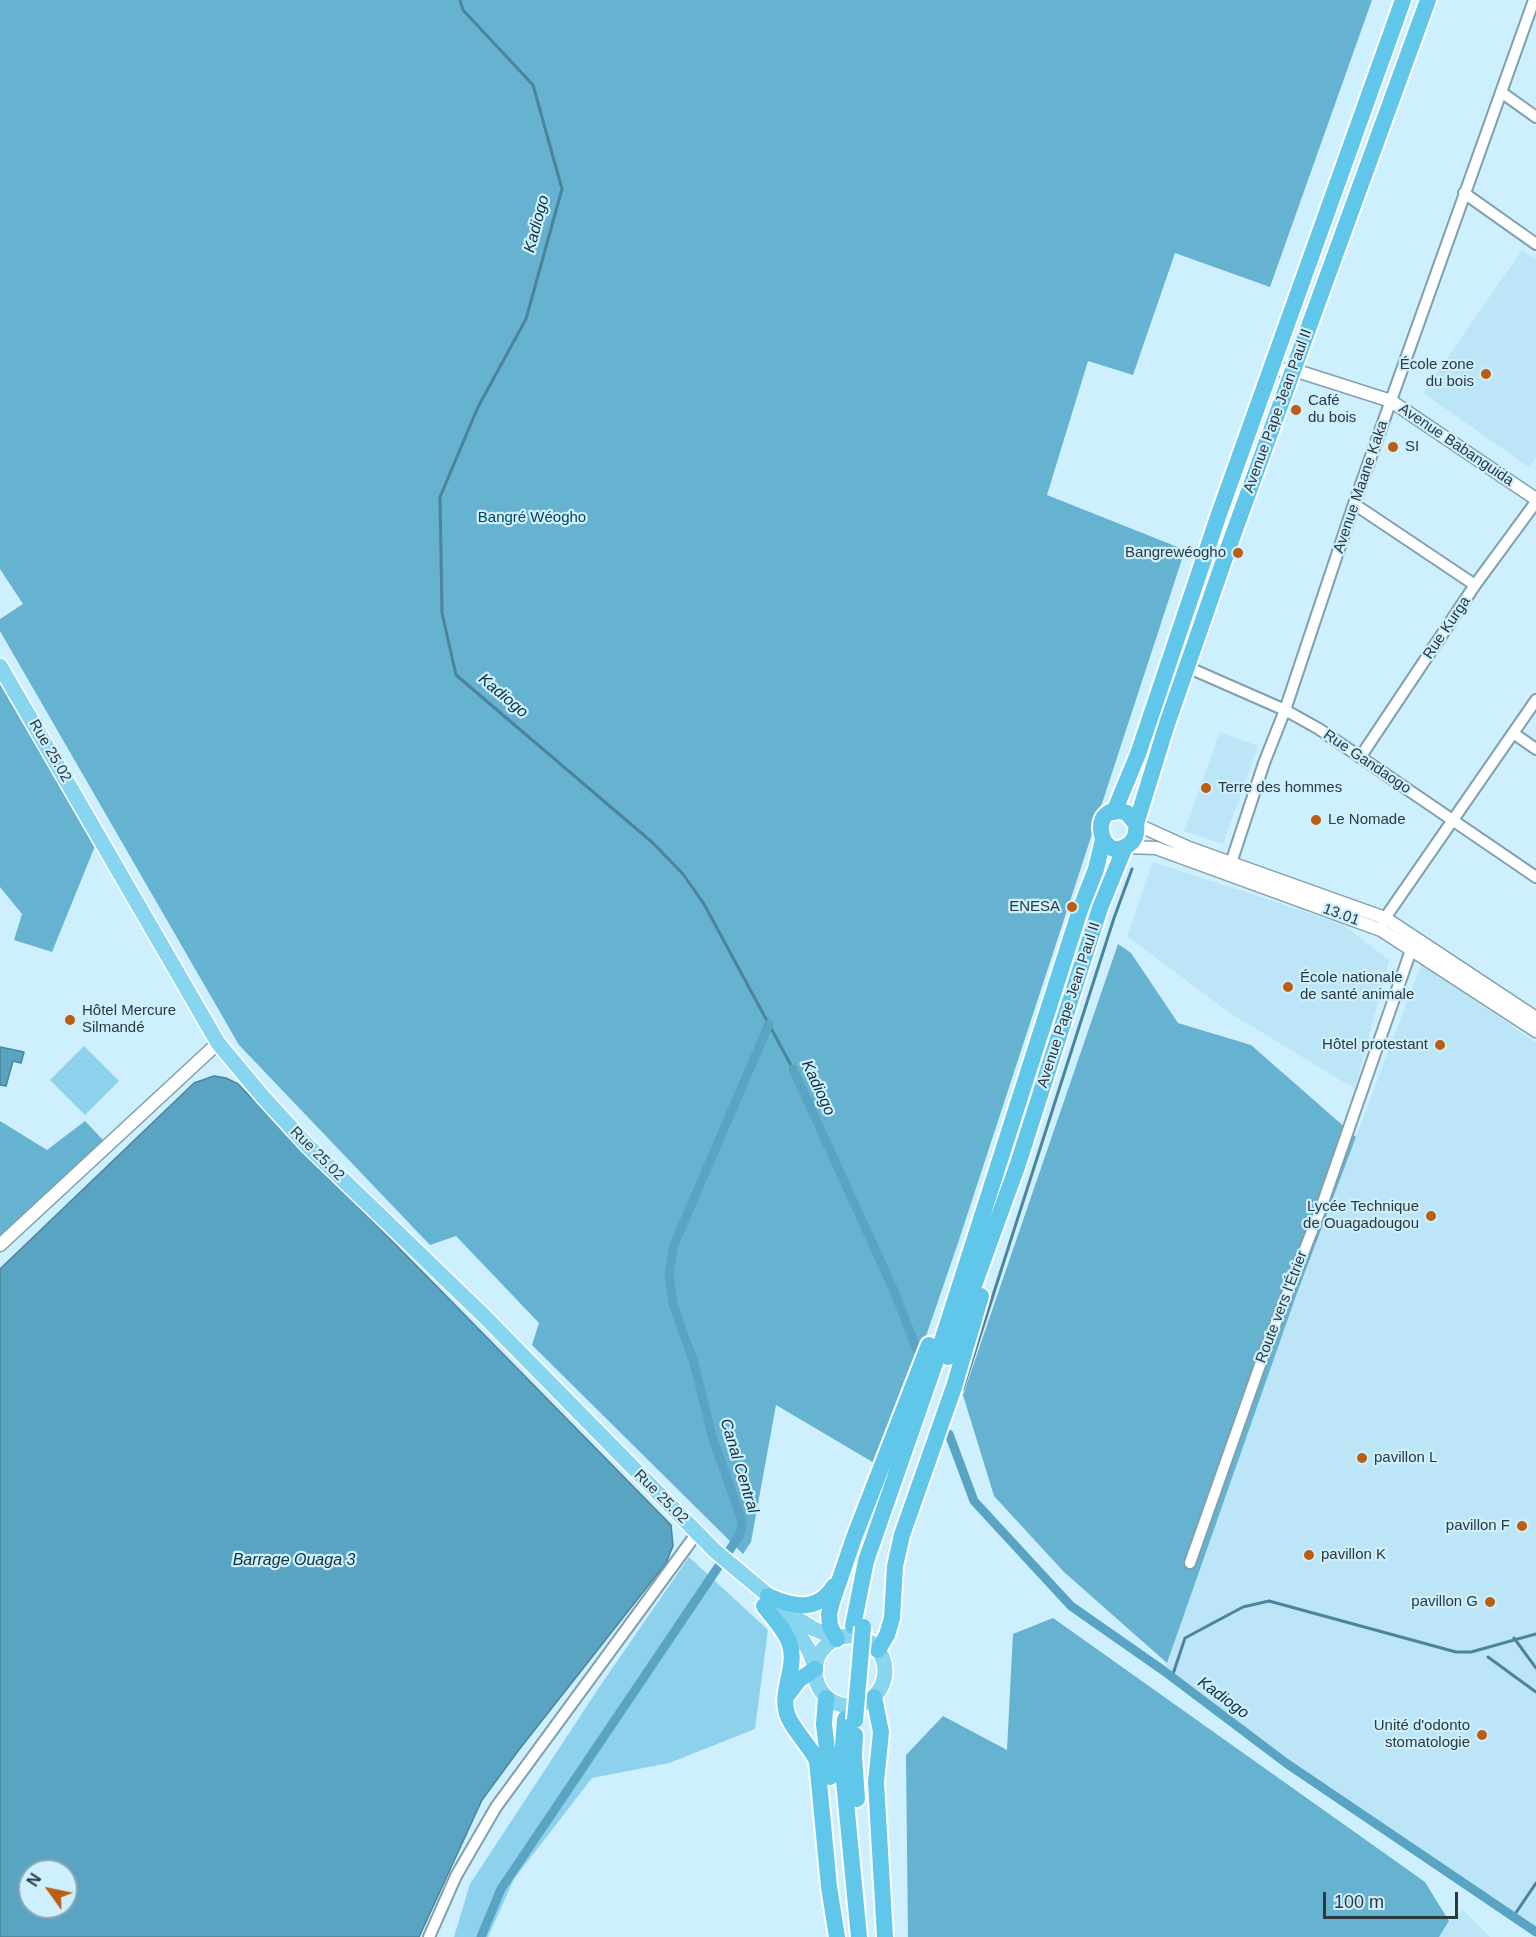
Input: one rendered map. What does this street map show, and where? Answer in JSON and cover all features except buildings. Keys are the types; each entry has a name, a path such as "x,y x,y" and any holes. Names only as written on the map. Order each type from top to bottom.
{"highway":[{"name":"Avenue Pape Jean Paul II","path":"1001,1154 1080,910 1096,869 1103,840 1101,824 1104,818 1114,812 1138,754 1270,370 1402,0"},
{"name":"Avenue Pape Jean Paul II","path":"1018,1164 1100,908 1125,847 1134,840 1136,824 1167,724 1243,507 1428,0"},
{"path":"1114,812 1127,813 1136,824"},
{"path":"1103,840 1113,847 1125,847"},
{"path":"837,1639 830,1626 829,1614 844,1567 1001,1154"},
{"path":"859,1937 842,1760 850,1720 866,1561 932,1372 1001,1154"},
{"path":"858,1627 878,1555 1018,1164"},
{"path":"878,1650 887,1635 892,1618 895,1566 902,1535 954,1387 1018,1164"},
{"path":"766,1601 803,1606 818,1602 827,1596 844,1567"},
{"path":"766,1601 790,1645 791,1659 785,1698 788,1714 817,1761 829,1887 837,1937"},
{"path":"785,1698 799,1680 815,1669"},
{"path":"874,1697 880,1732 876,1782 885,1937"},
{"path":"826,1698 824,1724 846,1937"},
{"path":"850,1720 869,1937"}],"main road":[{"name":"Rue 25.02","path":"0,666 218,1043 263,1098 307,1145 492,1325 799,1635 812,1653 815,1669"},
{"name":"Rue 25.02","path":"766,1601 812,1629 837,1639"},
{"path":"855,1636 864,1639 878,1650 883,1659 885,1679 881,1689 874,1697 865,1703 845,1706 826,1698 820,1689 815,1669 819,1655 827,1646 837,1639 855,1636"}],"street":[{"name":"Avenue Maane Kaka","path":"1229,868 1354,504 1534,0"},
{"path":"1501,92 1536,117"},
{"path":"1464,193 1536,244"},
{"name":"Avenue Babanguida","path":"1270,370 1294,370 1391,400 1536,501"},
{"name":"Rue Kurga","path":"1361,756 1475,585 1536,501"},
{"path":"1354,504 1475,585"},
{"name":"Rue Gandaogo","path":"1187,667 1285,710 1361,756 1536,877"},
{"path":"1383,924 1536,700"},
{"path":"1513,733 1536,749"},
{"name":"13.01","path":"1136,824 1229,868 1383,924 1536,1017"},
{"name":"13.01","path":"1125,847 1156,848 1229,868"},
{"name":"13.01","path":"1383,924 1412,950 1536,1031"},
{"name":"Route vers l'Étrier","path":"1190,1563 1266,1348 1321,1208 1412,950"},
{"path":"0,1245 218,1043"},
{"path":"429,1937 456,1876 496,1807 697,1533"}],"shaded area":[{"name":"École zone du bois","path":"1522,250 1536,260 1536,457 1529,467 1423,393"},
{"path":"1220,732 1258,746 1223,844 1184,831"},
{"name":"École nationale de santé animale","path":"1153,862 1342,924 1389,960 1355,1089 1230,1013 1127,936"},
{"path":"1422,962 1536,1043 1536,1932 1263,1747 1164,1671 1296,1296"},
{"path":"84,1046 119,1081 85,1115 50,1080"},
{"path":"689,1557 768,1630 755,1729 669,1763 592,1778 514,1879 488,1937 454,1937 470,1884 600,1686"},
{"path":"1463,1910 1490,1937 1439,1937 1449,1921"}],"green space":[{"name":"Bangré Wéogho","path":"0,0 1372,0 1270,287 1175,253 1133,375 1088,361 1047,495 1185,550 959,1240 881,1467 776,1405 751,1542 743,1554 532,1345 539,1323 456,1236 430,1245 239,1045 0,631 0,619 23,604 0,569"},
{"path":"0,677 95,846 52,952 14,940 22,914 0,887"},
{"path":"1118,944 1131,953 1178,1023 1251,1045 1356,1137 1296,1296 1167,1663 1064,1572 994,1496 963,1395"},
{"path":"0,1121 47,1150 85,1121 103,1140 0,1236"},
{"path":"1053,1618 1425,1882 1449,1921 1439,1937 908,1937 906,1755 943,1716 1007,1750 1013,1634"}],"water":[{"path":"0,1047 24,1052 21,1063 13,1061 6,1086 0,1085"},
{"name":"Barrage Ouaga 3","path":"214,1076 226,1078 238,1084 671,1525 673,1546 666,1563 482,1800 419,1937 0,1937 0,1269 194,1083"}],"waterway":[{"name":"Kadiogo","path":"460,0 463,10 533,85 562,189 526,319 478,407 440,497 442,613 456,675 653,843 683,874 704,904 793,1069"},
{"path":"963,1389 1114,918 1132,869"},
{"name":"Canal Central","path":"481,1937 501,1889 739,1536 742,1527 741,1518 713,1439 694,1363 673,1304 669,1273 674,1245 769,1024"},
{"name":"Kadiogo","path":"793,1069 895,1293 917,1350"},
{"name":"Kadiogo","path":"949,1434 974,1501 1071,1606 1164,1671 1286,1763 1536,1932"},
{"path":"1172,1677 1185,1638 1243,1607 1269,1601 1456,1652 1471,1652 1536,1634"},
{"path":"1514,1638 1536,1668"},
{"path":"1488,1657 1536,1692"},
{"path":"1513,1917 1536,1883"}],"place":[{"name":"École zone du bois","path":"1486,374"},
{"name":"Café du bois","path":"1296,410"},
{"name":"SI","path":"1393,447"},
{"name":"Bangrewéogho","path":"1238,553"},
{"name":"Terre des hommes","path":"1206,788"},
{"name":"Le Nomade","path":"1316,820"},
{"name":"ENESA","path":"1072,907"},
{"name":"École nationale de santé animale","path":"1288,987"},
{"name":"Hôtel Mercure Silmandé","path":"70,1020"},
{"name":"Hôtel protestant","path":"1440,1045"},
{"name":"Lycée Technique de Ouagadougou","path":"1431,1216"},
{"name":"pavillon L","path":"1362,1458"},
{"name":"pavillon F","path":"1522,1526"},
{"name":"pavillon K","path":"1309,1555"},
{"name":"pavillon G","path":"1490,1602"},
{"name":"Unité d'odonto stomatologie","path":"1482,1735"}]}
